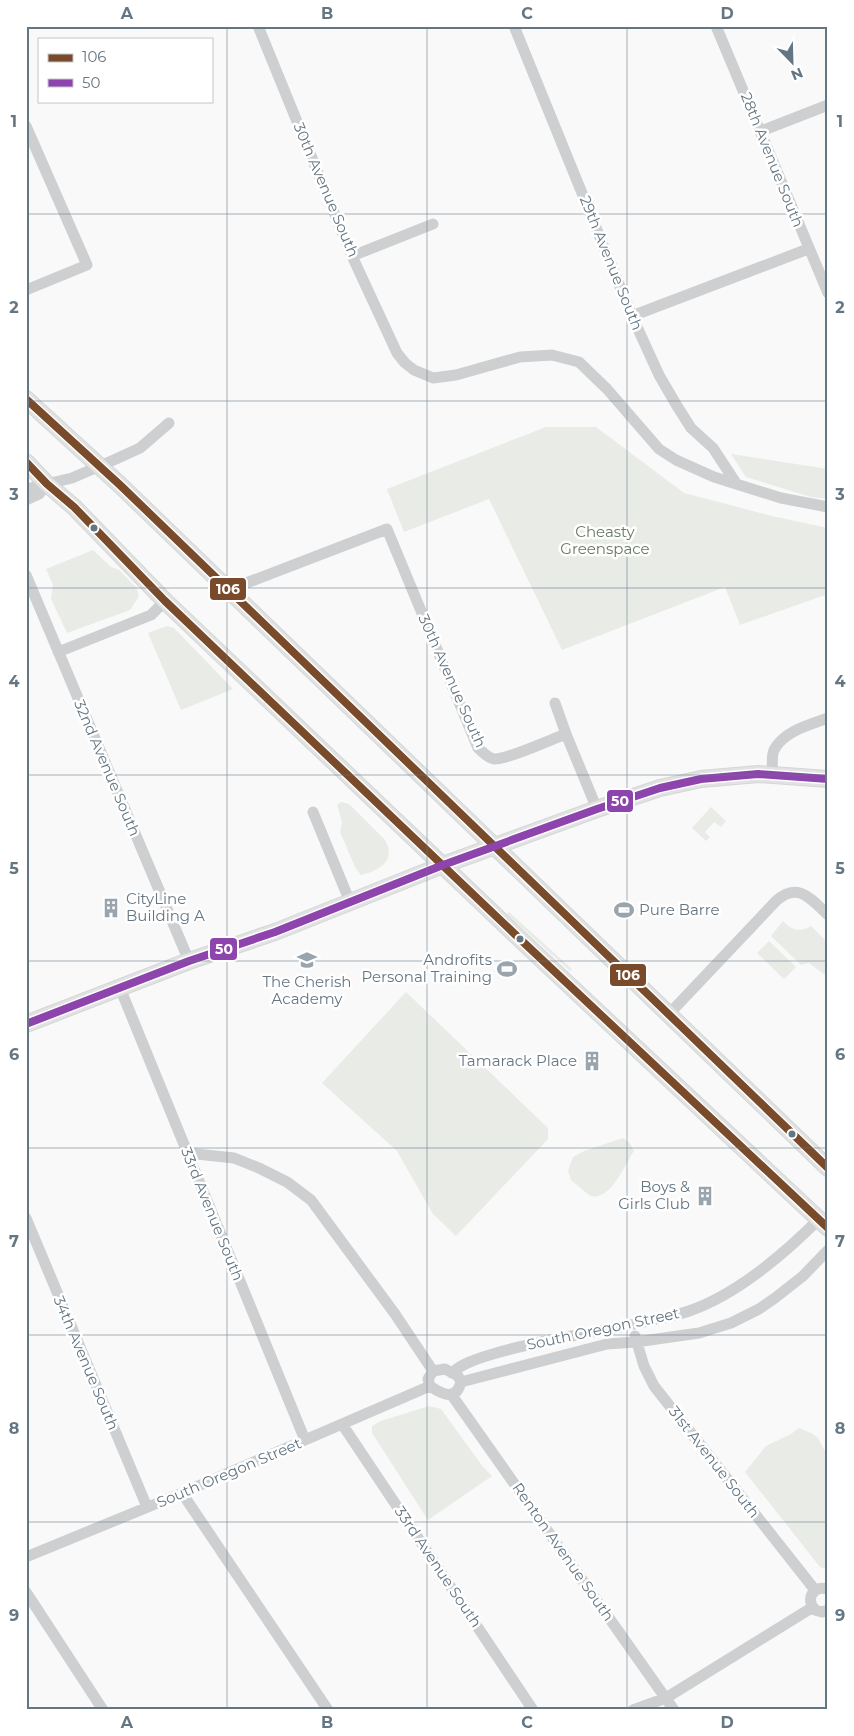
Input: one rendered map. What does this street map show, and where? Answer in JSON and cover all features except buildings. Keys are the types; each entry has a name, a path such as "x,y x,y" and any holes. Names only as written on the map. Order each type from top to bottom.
{"main road":[{"path":"26,399 100,466 828,1168"},
{"path":"26,462 47,484 74,507 166,601 443,865 825,1220"},
{"path":"26,1024 189,961 275,932 443,865 660,788 701,779 728,776 772,774 828,779"}],"street":[{"name":"30th Avenue South","path":"258,26 352,256 397,353 405,363 414,370 433,378 456,375 520,357 552,355 579,362 607,389 658,449 676,460 714,477 736,483"},
{"name":"29th Avenue South","path":"514,26 632,316 659,375 691,428 713,448 736,483"},
{"name":"28th Avenue South","path":"716,26 828,293"},
{"path":"761,130 828,105"},
{"path":"26,126 87,265 26,290"},
{"path":"352,256 433,224"},
{"path":"632,316 808,249"},
{"path":"26,489 72,478 140,448 169,423"},
{"path":"736,483 781,498 828,507"},
{"path":"26,500 39,494 47,484"},
{"name":"30th Avenue South","path":"228,590 387,528 478,748 485,755 494,759 505,757 566,734"},
{"name":"32nd Avenue South","path":"26,575 189,961"},
{"path":"58,652 151,614 166,601"},
{"path":"555,703 597,809"},
{"path":"772,774 774,751 780,742 792,732 828,718"},
{"path":"313,812 350,902"},
{"path":"669,1014 776,901 786,894 793,892 807,895 828,915"},
{"name":"33rd Avenue South","path":"120,988 305,1440"},
{"path":"187,1152 234,1158 260,1168 287,1182 311,1200 395,1314 433,1371"},
{"name":"34th Avenue South","path":"26,1218 147,1508"},
{"name":"South Oregon Street","path":"452,1373 456,1369 484,1357 525,1344 633,1324 689,1311 746,1282 825,1220"},
{"name":"South Oregon Street","path":"461,1382 607,1344 699,1333 731,1323 759,1309 775,1298 803,1276 828,1250"},
{"name":"31st Avenue South","path":"633,1324 636,1342 644,1366 654,1386 815,1590"},
{"path":"445,1369 452,1373 458,1376 461,1382 459,1390 451,1394 437,1391 430,1386 428,1378 433,1371 445,1369"},
{"name":"South Oregon Street","path":"26,1557 147,1508 430,1386"},
{"name":"Renton Avenue South","path":"451,1394 674,1710"},
{"name":"33rd Avenue South","path":"342,1424 533,1710"},
{"path":"182,1493 328,1710"},
{"path":"828,1589 815,1590 810,1596 812,1607 819,1611 828,1610"},
{"path":"26,1592 103,1710"},
{"path":"633,1710 666,1698 812,1607"}],"green space":[{"name":"Cheasty Greenspace","path":"546,427 596,427 684,493 772,516 828,528 828,594 740,625 725,587 562,650 489,499 404,532 387,489"},
{"path":"731,454 828,469 828,499 811,497 746,477"},
{"path":"93,550 111,567 119,570 137,588 139,596 130,610 67,633 51,599 53,585 46,569"},
{"path":"167,626 174,628 233,689 181,710 148,633"},
{"path":"341,802 349,804 385,840 389,854 380,868 361,875 356,869 340,832 342,822 337,805"},
{"path":"711,807 726,821 721,827 714,822 705,832 710,837 706,841 692,828"},
{"path":"509,912 572,969 570,971 507,914"},
{"path":"783,921 789,927 796,930 811,926 828,943 828,972 825,975 809,963 801,965 771,936"},
{"path":"769,941 796,967 784,979 757,953"},
{"path":"406,992 548,1128 548,1139 456,1236 433,1214 397,1151 322,1083"},
{"path":"623,1138 629,1142 634,1151 611,1188 598,1196 590,1196 571,1180 568,1171 573,1157 584,1151"},
{"path":"429,1406 441,1409 483,1467 492,1476 428,1520 372,1433 372,1426 381,1421"},
{"path":"799,1428 818,1438 828,1457 827,1569 820,1567 745,1472 766,1446"}],"transit line":[{"name":"106","path":"26,399 120,485 828,1168"},
{"name":"106","path":"26,462 47,484 74,507 165,601 521,940 828,1228"},
{"name":"50","path":"26,1024 189,961 275,932 443,865 660,788 701,779 758,774 828,779"}],"place":[{"name":"CityLine Building A","path":"111,908"},
{"name":"Pure Barre","path":"624,910"},
{"name":"The Cherish Academy","path":"307,960"},
{"name":"Androfits Personal Training","path":"507,969"},
{"name":"Tamarack Place","path":"592,1061"},
{"name":"Boys & Girls Club","path":"705,1196"}]}
